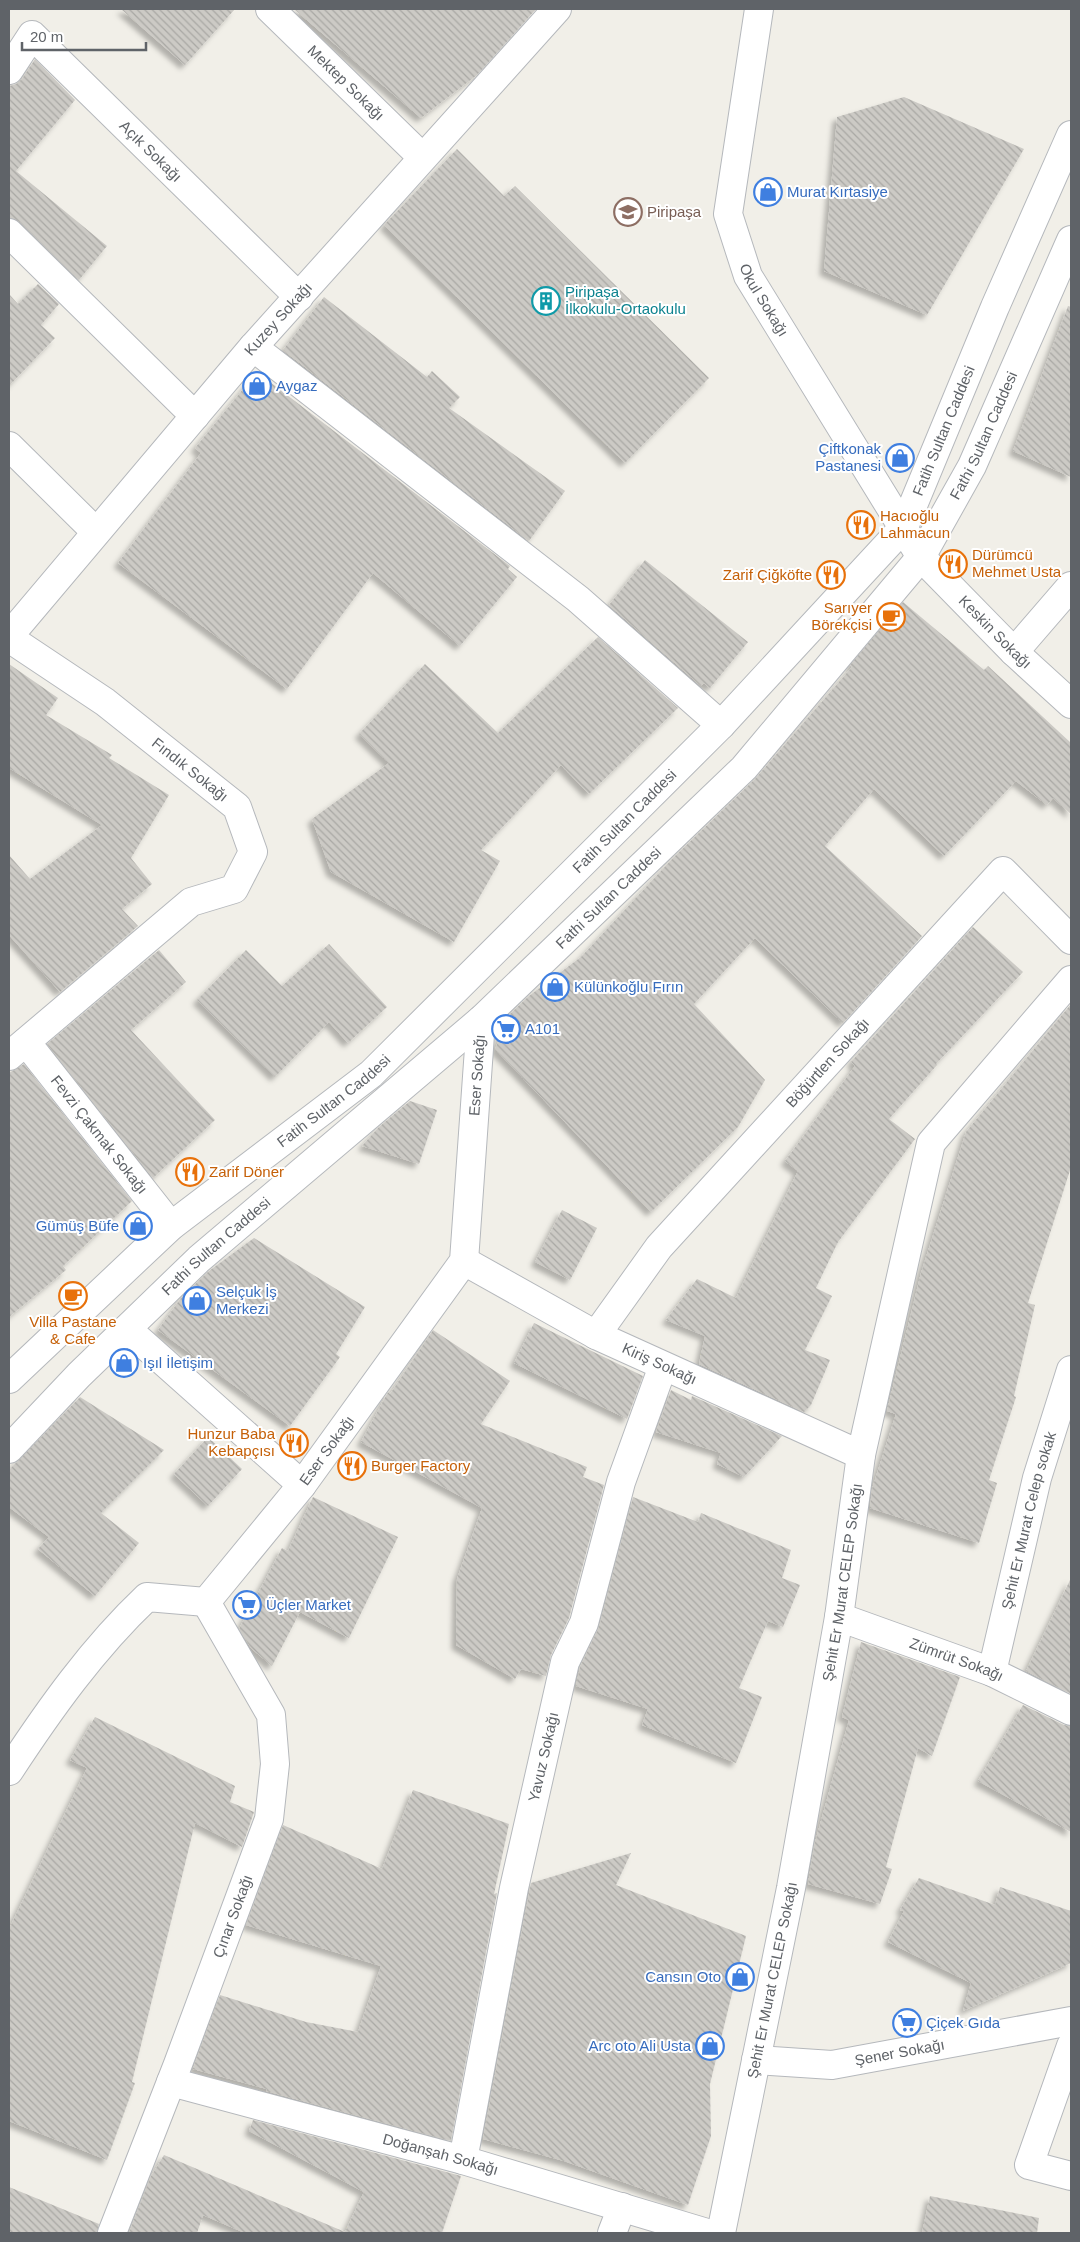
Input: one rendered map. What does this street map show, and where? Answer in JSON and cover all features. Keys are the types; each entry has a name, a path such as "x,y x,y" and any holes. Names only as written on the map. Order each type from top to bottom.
{"street":[{"name":"Mektep Sokağı","path":"270,9 422,157"},
{"name":"Kuzey Sokağı","path":"9,637 253,347 557,9"},
{"name":"Okul Sokağı","path":"759,9 728,214 748,276 921,556"},
{"name":"Açık Sokağı","path":"9,70 32,35 299,296"},
{"name":"Fatih Sultan Caddesi","path":"9,1379 172,1226 371,1074 721,725 904,527 995,307 1071,135"},
{"path":"9,233 194,416"},
{"name":"Fathi Sultan Caddesi","path":"9,1449 78,1375 199,1259 481,1020 744,768 921,556 972,466 1071,240"},
{"path":"253,347 578,599 721,725"},
{"path":"9,446 96,532"},
{"name":"Keskin Sokağı","path":"921,556 1014,652 1071,704"},
{"path":"1014,652 1071,586"},
{"name":"Fındık Sokağı","path":"9,637 105,702 237,807 253,852 234,889 191,902 17,1049"},
{"name":"Böğürtlen Sokağı","path":"596,1335 660,1247 1003,871 1071,940"},
{"name":"Şehit Er Murat CELEP Sokağı","path":"721,2233 791,1888 839,1617 861,1455 931,1143 1071,980"},
{"name":"Eser Sokağı","path":"206,1602 302,1486 464,1262 481,1020"},
{"name":"Fevzi Çakmak Sokağı","path":"17,1049 172,1226"},
{"name":"Kiriş Sokağı","path":"464,1262 596,1335 861,1455"},
{"path":"127,1329 302,1486"},
{"name":"Yavuz Sokağı","path":"463,2160 514,1888 565,1662 584,1623 621,1482 663,1366"},
{"name":"Şehit Er Murat Celep sokak","path":"992,1672 1037,1478 1071,1370"},
{"path":"9,1771 33,1735 114,1628 147,1597 206,1602"},
{"name":"Çınar Sokağı","path":"112,2233 171,2082 269,1819 275,1764 271,1715 206,1602"},
{"name":"Zümrüt Sokağı","path":"839,1617 992,1672 1071,1712"},
{"name":"Şener Sokağı","path":"756,2060 832,2064 1071,2021"},
{"path":"1071,2046 1029,2165 1071,2176"},
{"name":"Doğanşah Sokağı","path":"171,2082 463,2160 707,2233"},
{"path":"612,2233 622,2208"}],"building":[{"path":"121,9 235,9 185,65"},
{"path":"294,9 536,9 477,75 421,118"},
{"path":"35,59 75,100 16,171 107,246 79,280 20,222 9,218 9,86 16,84 22,79"},
{"path":"904,97 1024,149 927,315 824,271 837,117"},
{"name":"Piripaşa İlkokulu-Ortaokulu","path":"457,149 504,196 515,186 709,378 625,463 384,225"},
{"path":"38,284 59,304 41,325 55,338 9,386 9,294 18,304"},
{"path":"324,297 427,377 432,371 460,397 449,408 565,491 529,541 283,350"},
{"path":"1068,306 1071,307 1071,477 1013,451"},
{"path":"257,372 510,566 508,569 517,577 460,646 373,573 287,689 118,563 201,453 195,448"},
{"path":"645,560 748,642 710,688 704,683 701,686 609,605"},
{"path":"903,602 984,670 988,666 1071,743 1071,814 1053,798 1047,805 1016,781 944,856 874,789 825,846 922,936 843,1023 755,938 694,1004 765,1080 738,1127 651,1212 495,1049 510,1014 529,996 581,957 674,857 755,779 852,667 850,665"},
{"path":"598,637 678,708 589,794 561,765 481,850 500,861 454,942 331,872 312,819 389,763 359,734 425,664 498,733"},
{"path":"9,664 58,698 46,715 112,755 109,758 169,795 131,858 152,884 122,909 138,926 60,992 9,935 9,855 30,879 102,825 9,768"},
{"path":"973,927 1023,972 936,1064 889,1119 915,1139 838,1242 816,1288 832,1296 805,1350 830,1360 811,1405 804,1412 699,1364 705,1336 666,1320 697,1279 736,1298 798,1171 785,1161 855,1066 851,1062"},
{"path":"329,944 387,1007 348,1043 329,1022 275,1077 197,1000 246,950 282,986"},
{"path":"159,950 186,982 131,1030 215,1120 153,1178 47,1044"},
{"path":"1071,1004 1071,1167 1028,1303 1035,1305 1014,1396 1016,1397 989,1480 997,1483 979,1543 870,1508 872,1489 896,1414 887,1411 921,1273 966,1132"},
{"path":"24,1064 132,1201 63,1266 66,1270 9,1317 9,1073"},
{"path":"410,1101 437,1110 419,1164 362,1146 379,1127"},
{"path":"562,1210 597,1228 570,1280 535,1262"},
{"path":"254,1238 365,1307 336,1354 340,1357 290,1426 158,1330 181,1298 209,1271"},
{"path":"534,1323 643,1376 627,1419 514,1363"},
{"path":"433,1330 510,1381 481,1424 587,1467 583,1477 604,1485 569,1618 551,1655 546,1676 521,1669 515,1679 456,1645 457,1579 482,1508 361,1442 388,1392 390,1394"},
{"path":"671,1390 691,1400 692,1396 782,1436 744,1477 717,1464 721,1453 656,1432"},
{"path":"80,1397 164,1450 101,1513 139,1543 95,1596 38,1549 49,1537 9,1507 9,1470"},
{"path":"208,1437 242,1469 208,1506 174,1474"},
{"path":"313,1497 398,1537 349,1638 300,1612 272,1666 251,1648 239,1629 282,1548 288,1551"},
{"path":"633,1497 698,1522 701,1513 791,1550 782,1578 800,1585 783,1627 768,1621 739,1688 762,1697 736,1763 642,1725 648,1709 576,1686 580,1667 599,1627"},
{"path":"1071,1578 1071,1694 1026,1671"},
{"path":"861,1642 960,1677 932,1756 918,1748 886,1867 892,1869 880,1904 808,1884 814,1846 849,1720 842,1717"},
{"path":"1023,1705 1064,1725 1071,1726 1071,1832 978,1781"},
{"path":"95,1717 235,1786 230,1802 254,1812 242,1847 195,1823 132,2082 135,2083 107,2160 9,2121 9,1929 87,1768 70,1760"},
{"path":"413,1790 509,1824 494,1894 497,1893 451,2141 266,2091 267,2089 193,2069 220,1995 306,2022 358,2032 381,1966 246,1925 283,1825 382,1869"},
{"path":"631,1853 616,1885 746,1936 710,2084 711,2136 688,2205 564,2161 483,2139 531,1883"},
{"path":"919,1878 995,1905 1000,1887 1071,1911 1071,1963 963,2011 971,1983 888,1942 904,1911 900,1910"},
{"path":"253,2120 461,2176 442,2233 245,2233 203,2215 197,2233 129,2233 150,2178 164,2155 345,2232 364,2192 249,2131"},
{"path":"9,2187 99,2224 97,2233 9,2233"},
{"path":"930,2196 1039,2218 1037,2233 922,2233"}],"place":[{"name":"Murat Kırtasiye","path":"768,192"},
{"name":"Piripaşa","path":"628,212"},
{"name":"Piripaşa İlkokulu-Ortaokulu","path":"546,301"},
{"name":"Aygaz","path":"257,386"},
{"name":"Çiftkonak Pastanesi","path":"900,458"},
{"name":"Hacıoğlu Lahmacun","path":"861,525"},
{"name":"Dürümcü Mehmet Usta","path":"953,564"},
{"name":"Zarif Çiğköfte","path":"831,575"},
{"name":"Sarıyer Börekçisi","path":"891,617"},
{"name":"Külünkoğlu Fırın","path":"555,987"},
{"name":"A101","path":"506,1029"},
{"name":"Zarif Döner","path":"190,1172"},
{"name":"Gümüş Büfe","path":"138,1226"},
{"name":"Villa Pastane & Cafe","path":"73,1296"},
{"name":"Selçuk İş Merkezi","path":"197,1301"},
{"name":"Işıl İletişim","path":"124,1363"},
{"name":"Hunzur Baba Kebapçısı","path":"294,1443"},
{"name":"Burger Factory","path":"352,1466"},
{"name":"Üçler Market","path":"247,1605"},
{"name":"Cansın Oto","path":"740,1977"},
{"name":"Çiçek Gıda","path":"907,2023"},
{"name":"Arc oto Ali Usta","path":"710,2046"}]}
